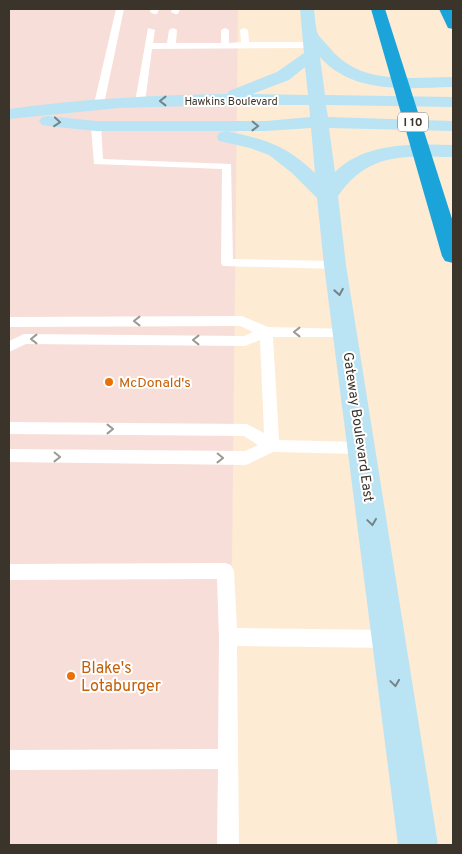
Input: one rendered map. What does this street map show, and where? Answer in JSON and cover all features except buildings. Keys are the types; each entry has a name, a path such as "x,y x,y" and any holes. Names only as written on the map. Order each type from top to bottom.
{"highway":[{"name":"I 10","path":"378,9 453,256"},
{"path":"446,9 453,24"}],"main road":[{"name":"Gateway Boulevard East","path":"307,9 335,265 418,845"},
{"path":"218,101 283,76 311,44 334,63 371,81 453,82"},
{"name":"Hawkins Boulevard","path":"9,114 53,107 99,104 218,101 453,126"},
{"name":"Hawkins Boulevard","path":"9,118 96,126 266,126 317,112 453,102"},
{"path":"194,126 274,150 308,176 327,196 345,172 376,156 392,151 453,151"}],"lane":[{"path":"99,104 120,9"},
{"path":"140,102 151,30"},
{"path":"171,46 173,30"},
{"path":"225,30 225,46"},
{"path":"244,30 245,46"},
{"path":"149,46 311,44"},
{"path":"96,126 98,162 227,166 227,263 335,265"},
{"path":"9,322 242,321 266,332"},
{"path":"9,347 24,339 245,341 266,332 346,332"},
{"path":"266,332 272,446"},
{"path":"9,428 247,430 272,446"},
{"path":"9,456 246,458 272,446 362,448"},
{"path":"9,572 225,571 228,636 228,845"},
{"path":"228,636 388,639"},
{"path":"9,760 228,758"}],"shaded area":[{"path":"9,9 238,9 229,845 9,845"}],"place":[{"name":"McDonald's","path":"109,382"},
{"name":"Blake's Lotaburger","path":"71,676"}]}
